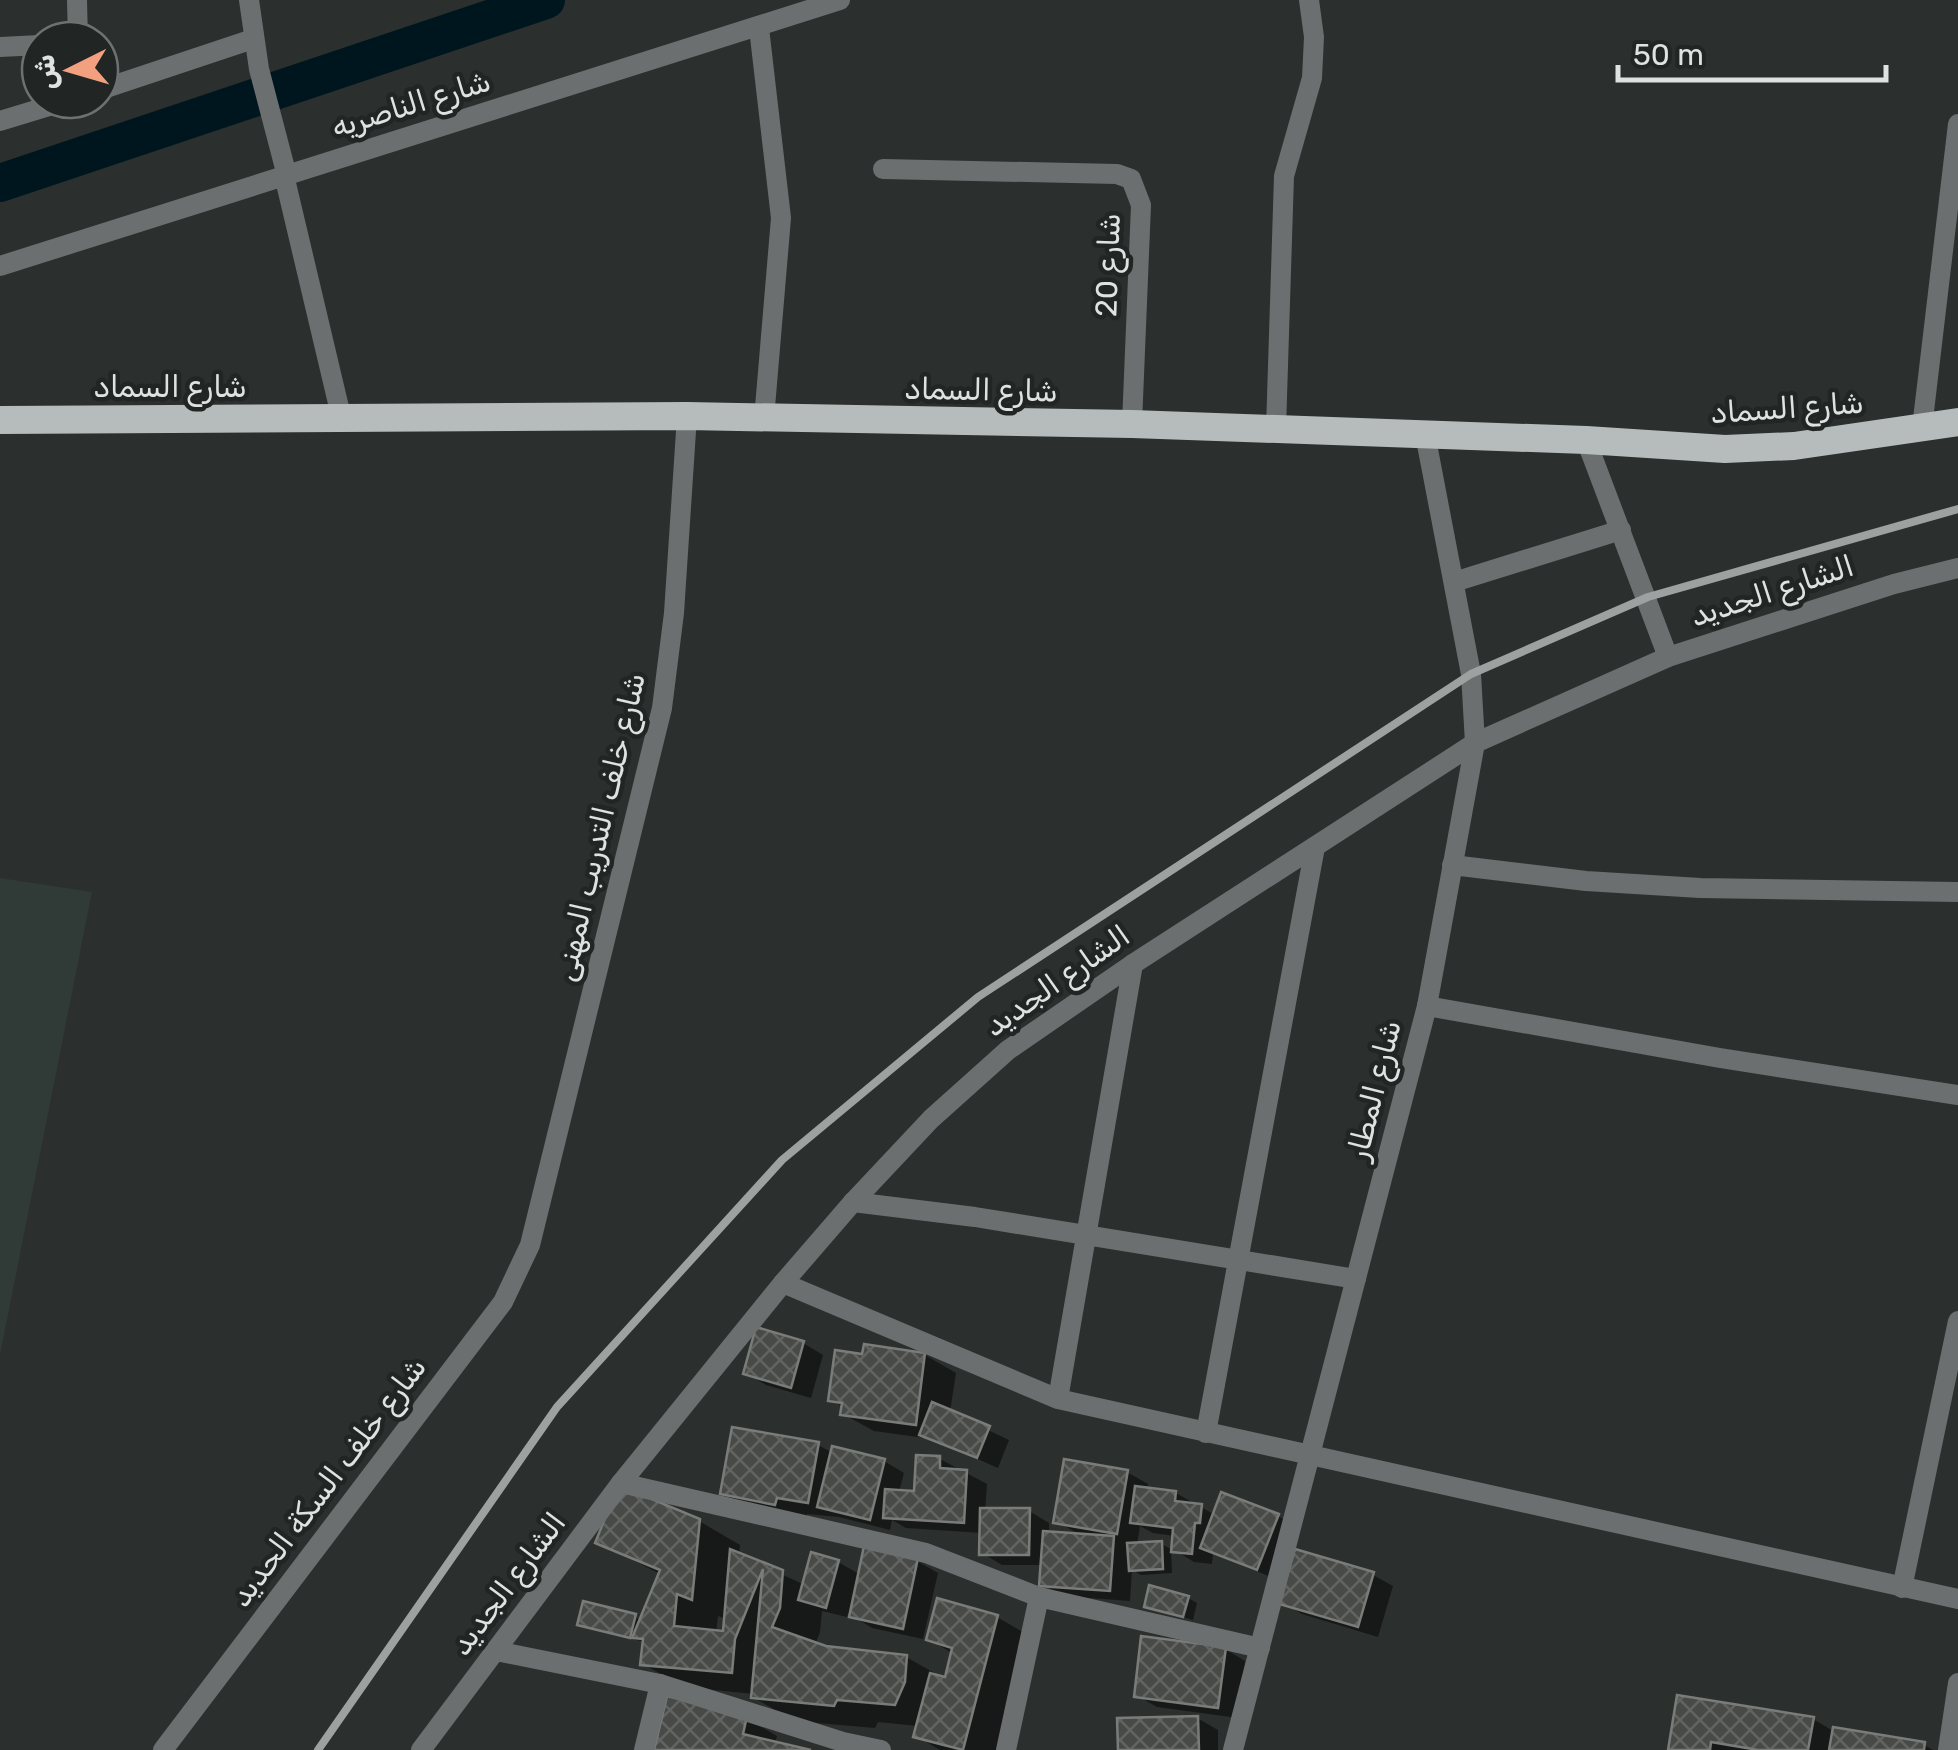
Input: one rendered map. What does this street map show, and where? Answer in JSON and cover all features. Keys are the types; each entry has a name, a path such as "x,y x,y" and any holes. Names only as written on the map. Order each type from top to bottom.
{"highway":[{"name":"شارع السماد","path":"0,420 687,416 1132,424 1586,440 1725,449 1794,446 1958,422"}],"street":[{"path":"249,0 259,69 342,420"},
{"name":"شارع الناصريه","path":"0,266 840,0"},
{"path":"1276,429 1284,176 1312,78 1314,37 1310,0"},
{"path":"759,28 781,218 764,419"},
{"path":"120,83 253,38"},
{"path":"1922,428 1958,124"},
{"name":"شارع 20","path":"883,170 1117,174 1131,180 1142,205 1132,424"},
{"name":"شارع خلف التدريب المهنى","path":"530,1244 662,708 674,613 687,416"},
{"name":"شارع المطار","path":"1232,1750 1426,1006 1475,743 1471,674 1425,434"},
{"path":"1586,440 1668,656"},
{"path":"1454,582 1621,530"},
{"name":"الشارع الجديد","path":"422,1750 621,1483 784,1283 852,1202 968,1082 1008,1050 1133,964 1475,743 1668,656 1894,584 1958,568"},
{"path":"1206,1433 1315,846"},
{"path":"1452,865 1586,882 1958,892"},
{"path":"1058,1399 1133,964"},
{"path":"1426,1006 1958,1095"},
{"path":"852,1202 1087,1234 1356,1280"},
{"name":"شارع خلف السكة الحديد","path":"163,1750 503,1302 530,1244"},
{"path":"784,1283 1058,1399 1958,1599"},
{"path":"1902,1588 1958,1321"},
{"path":"621,1483 926,1553 1039,1597 1260,1648"},
{"path":"1006,1750 1039,1597"},
{"path":"496,1651 660,1684 843,1742 881,1750"},
{"path":"1948,1750 1958,1683"},
{"path":"644,1750 660,1684"}],"shaded area":[{"path":"0,878 92,892 0,1355"}],"building":[{"path":"756,1327 804,1341 791,1388 743,1374"},
{"path":"864,1344 925,1353 916,1425 840,1415 842,1403 828,1401 835,1350 862,1354"},
{"path":"932,1402 990,1426 977,1458 919,1435"},
{"path":"732,1427 819,1442 808,1503 777,1498 775,1505 720,1494"},
{"path":"832,1446 885,1459 870,1520 817,1507"},
{"path":"916,1455 940,1456 940,1468 967,1470 964,1523 883,1518 885,1489 914,1491"},
{"path":"1064,1459 1128,1470 1117,1534 1053,1523"},
{"path":"1135,1486 1176,1491 1175,1501 1202,1504 1200,1523 1195,1523 1192,1554 1171,1552 1173,1528 1130,1523"},
{"path":"617,1489 630,1490 700,1519 692,1600 677,1594 674,1626 723,1631 730,1549 783,1570 780,1608 772,1627 826,1646 907,1655 905,1682 895,1705 837,1700 834,1706 751,1698 763,1569 735,1639 732,1673 640,1665 643,1639 632,1638 660,1570 595,1543"},
{"path":"1221,1492 1279,1514 1257,1570 1200,1548"},
{"path":"980,1508 1030,1508 1029,1555 979,1555"},
{"path":"1043,1531 1114,1536 1110,1591 1039,1586"},
{"path":"1162,1541 1163,1569 1129,1571 1127,1543"},
{"path":"864,1546 918,1558 903,1629 849,1617"},
{"path":"1295,1549 1374,1572 1358,1627 1279,1604"},
{"path":"811,1552 839,1560 826,1608 798,1600"},
{"path":"1149,1585 1189,1596 1183,1617 1144,1607"},
{"path":"937,1598 998,1615 963,1750 913,1737 930,1673 945,1677 952,1648 926,1640"},
{"path":"583,1601 636,1614 630,1638 577,1625"},
{"path":"1141,1636 1226,1647 1218,1708 1134,1697"},
{"path":"1677,1695 1814,1717 1808,1750 1758,1750 1711,1742 1710,1750 1668,1750"},
{"path":"667,1696 747,1716 743,1734 811,1750 654,1750"},
{"path":"1198,1716 1199,1750 1118,1750 1117,1718"},
{"path":"1833,1727 1925,1742 1924,1750 1829,1750"}],"waterway":[{"path":"0,183 546,0"}],"railway":[{"path":"318,1750 557,1407 782,1160 978,997 1471,674 1648,597 1958,509"}]}
